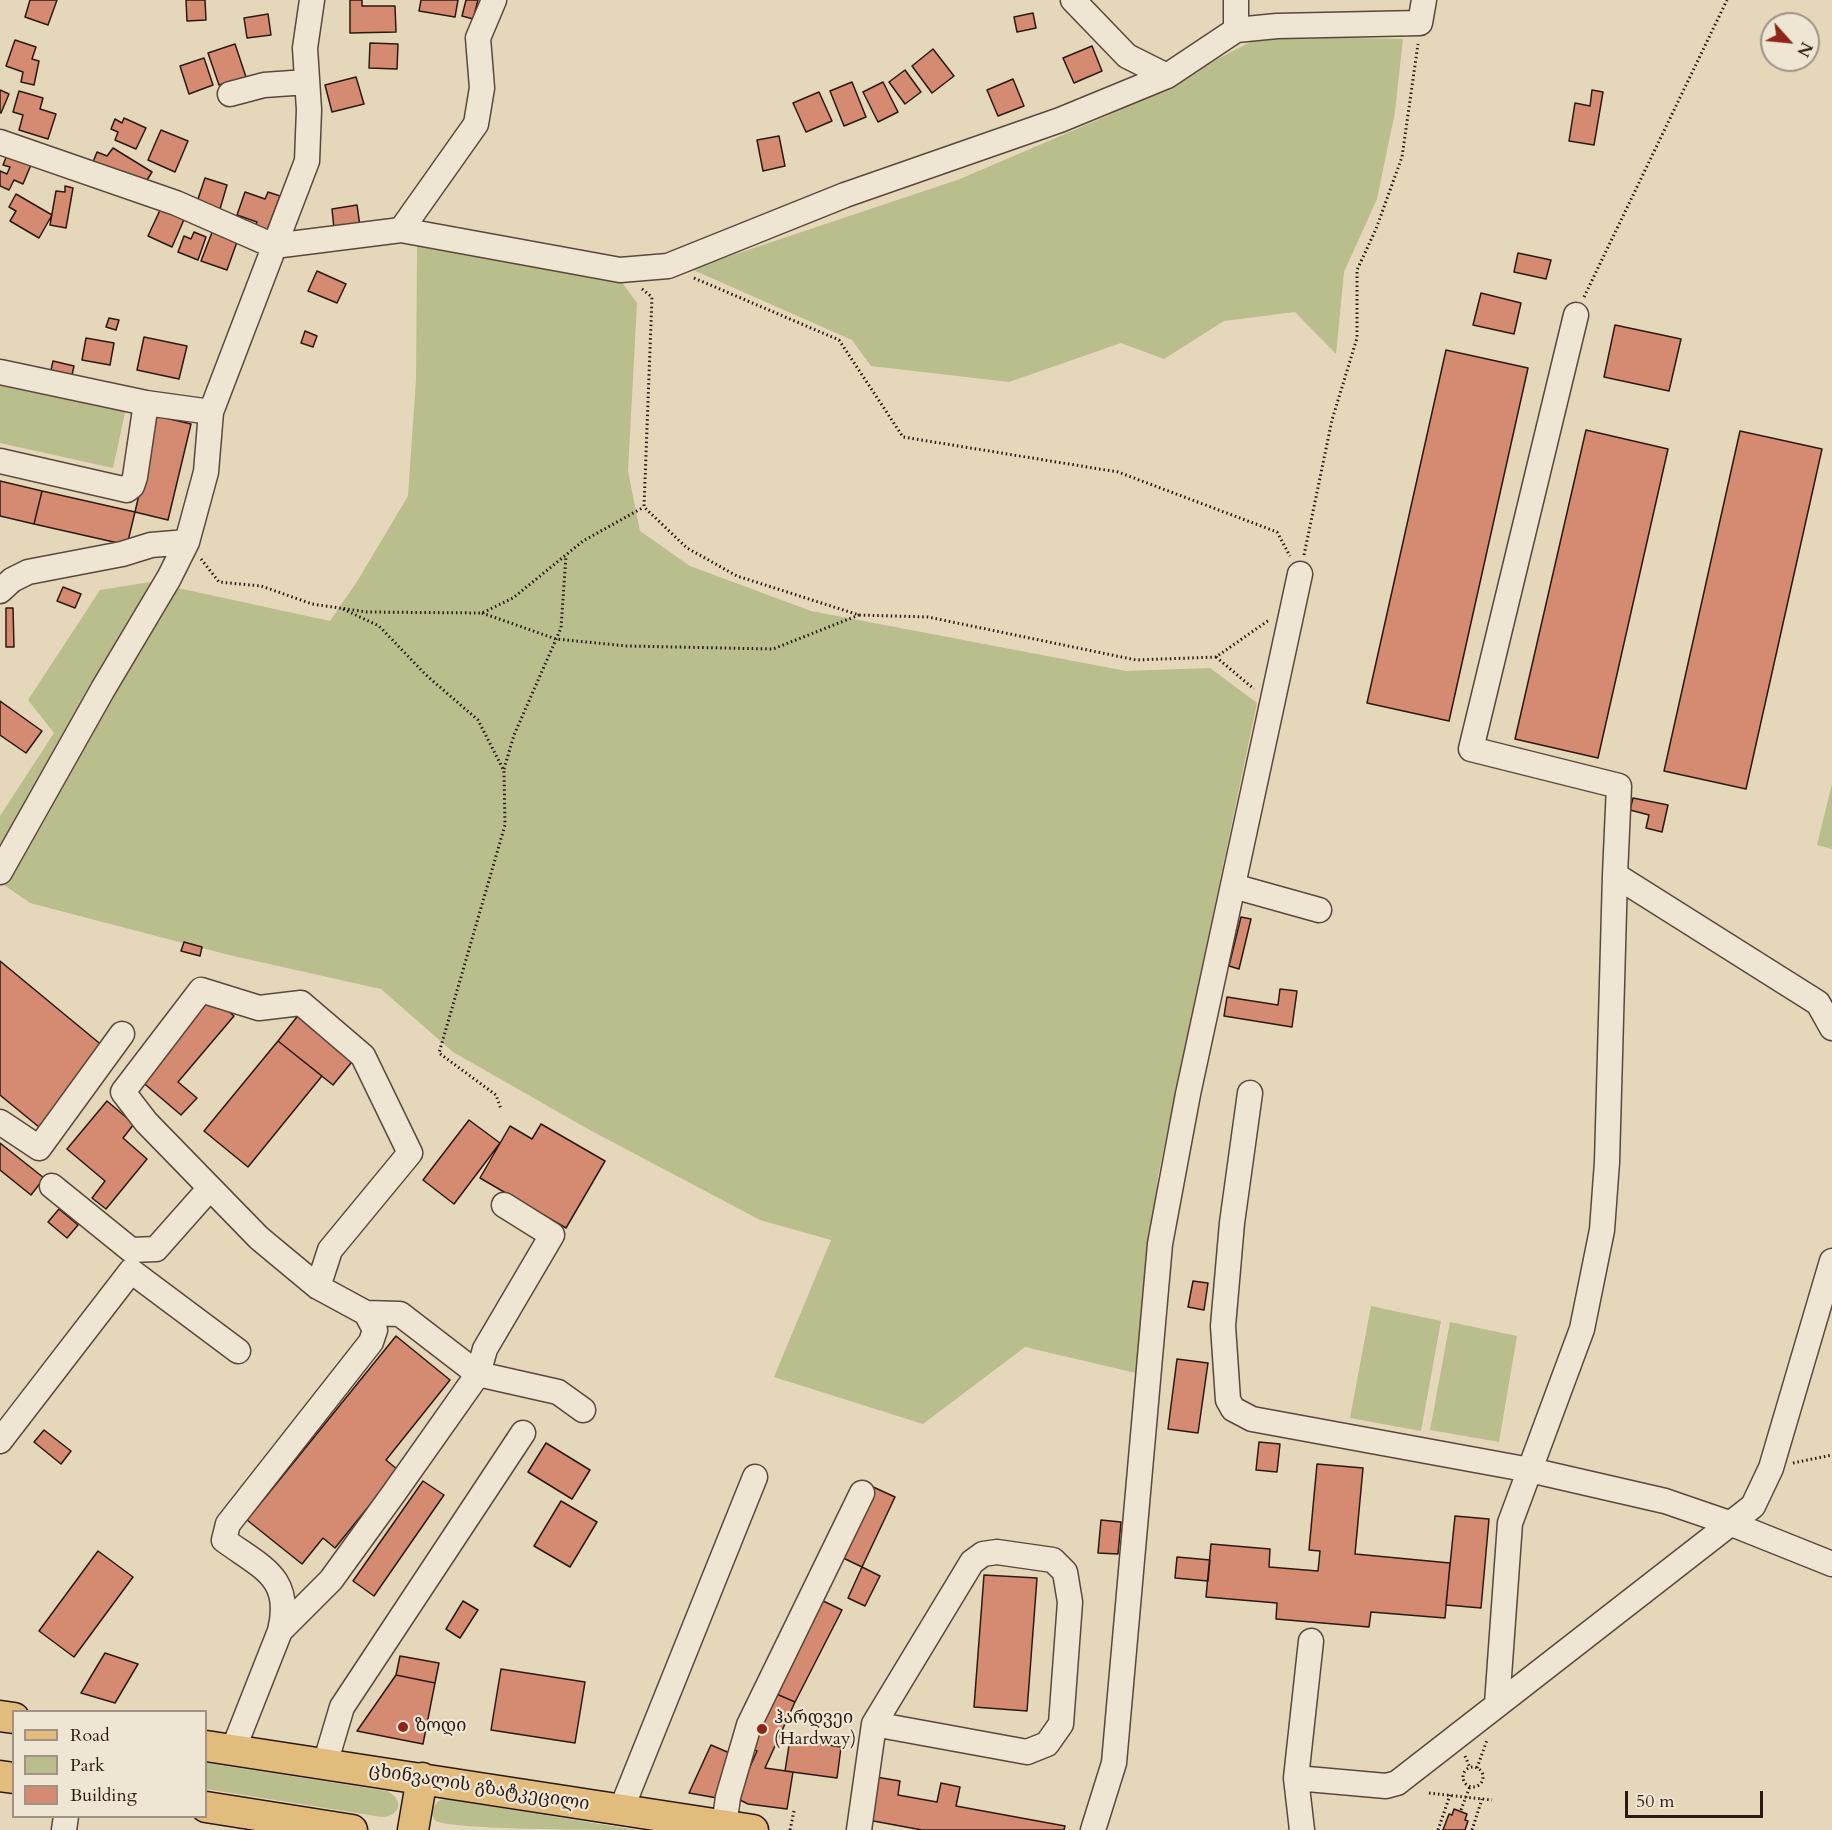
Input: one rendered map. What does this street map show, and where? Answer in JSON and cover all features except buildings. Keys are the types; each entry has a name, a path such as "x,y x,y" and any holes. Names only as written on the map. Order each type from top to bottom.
{"main road":[{"name":"ცხინვალის გზატკეცილი","path":"219,1748 738,1828"},
{"path":"413,1830 422,1779"},
{"path":"207,1808 352,1830"}],"street":[{"path":"0,872 103,689 169,578 187,542 206,472 211,412 307,161 309,110 305,48 312,0"},
{"path":"401,230 476,124 482,88 478,38 494,0"},
{"path":"1073,0 1127,56 1167,76"},
{"path":"1236,0 1236,30"},
{"path":"0,142 176,202 274,246 401,230 620,270 668,266 845,195 1060,120 1167,76 1236,30 1277,26 1420,23 1424,0"},
{"path":"230,94 264,85 307,82"},
{"path":"1497,1704 1510,1523 1582,1329 1602,1230 1607,1162 1619,786 1471,749 1576,315"},
{"path":"0,372 146,403 211,412"},
{"path":"0,461 127,490 132,486 135,477 146,403"},
{"path":"0,591 12,580 28,572 122,554 151,545 187,542"},
{"path":"1093,1830 1114,1763 1160,1244 1188,1094 1300,574"},
{"path":"1615,875 1818,1003 1832,1028"},
{"path":"1233,886 1319,910"},
{"path":"318,1287 330,1250 410,1153 363,1056 301,1003 259,1008 201,990 123,1092 146,1122 259,1238 318,1287 366,1313 400,1314 478,1374 558,1392 583,1410"},
{"path":"0,1122 39,1148 122,1034"},
{"path":"1250,1093 1232,1222 1223,1326 1228,1400 1233,1409 1252,1419 1530,1470 1665,1501 1732,1524 1832,1564"},
{"path":"52,1186 131,1250 156,1249 210,1188"},
{"path":"280,1631 331,1580 478,1374 485,1349 552,1235 504,1205"},
{"path":"1296,1778 1386,1786 1397,1783 1753,1506 1771,1468 1832,1261"},
{"path":"0,1441 131,1271 238,1351"},
{"path":"219,1748 280,1631 284,1614 282,1592 272,1575 224,1540 228,1524 371,1342 375,1330 366,1313"},
{"path":"325,1764 342,1707 523,1433"},
{"path":"621,1810 755,1477"},
{"path":"738,1828 728,1797 749,1725 861,1493"},
{"path":"859,1830 874,1724 972,1562 983,1554 997,1552 1053,1560 1065,1572 1070,1602 1061,1724 1047,1744 1027,1752 874,1724"},
{"path":"1302,1830 1296,1778 1311,1641"}],"path":[{"path":"1576,315 1727,0"},
{"path":"1300,574 1332,420 1357,338 1357,270 1376,230 1402,158 1419,37"},
{"path":"668,266 839,340 903,437 1118,472 1277,532 1300,574"},
{"path":"620,270 652,297 644,507 687,548 737,576 859,615 928,617 1136,660 1216,657 1295,602"},
{"path":"482,614 513,598 583,541 644,507"},
{"path":"187,542 219,582 261,586 312,604 367,612 482,614 556,639 627,646 773,649 859,615"},
{"path":"501,1109 496,1095 439,1053 505,825 504,771 514,735 561,628 566,555"},
{"path":"343,609 379,626 426,675 478,720 504,771"},
{"path":"1216,657 1272,704"},
{"path":"1771,1468 1832,1455"},
{"path":"1462,1751 1470,1768"},
{"path":"1470,1768 1479,1769 1483,1777 1479,1785 1470,1786 1465,1782 1464,1775 1470,1768"},
{"path":"1461,1810 1470,1786"},
{"path":"1429,1793 1492,1800"},
{"path":"1438,1830 1450,1795"},
{"path":"1472,1830 1482,1799"},
{"path":"790,1830 794,1810"}],"green space":[{"path":"1262,36 1403,39 1395,112 1377,199 1344,272 1336,354 1295,312 1224,321 1164,359 1121,343 1009,382 871,366 852,340 691,269 960,179 1107,116"},
{"path":"417,246 621,281 637,303 628,471 640,531 690,566 811,611 1126,671 1210,668 1257,703 1158,1176 1136,1373 1025,1347 923,1424 774,1377 831,1240 760,1220 588,1129 453,1052 381,989 229,955 30,903 0,882 0,816 54,733 28,700 100,590 150,582 330,621 358,580 408,496 416,380"},
{"path":"0,379 126,408 113,468 0,443"},
{"path":"1832,784 1832,849 1817,845"},
{"path":"1371,1306 1441,1321 1421,1431 1350,1418"},
{"path":"1450,1322 1517,1336 1499,1442 1430,1430"},
{"path":"207,1763 387,1791 396,1799 398,1807 393,1814 382,1817 207,1789"},
{"path":"446,1799 637,1830 531,1829 448,1824 436,1821 432,1813 437,1802"}],"place":[{"name":"ზოდი","path":"403,1727"},
{"name":"ჰარდვეი (Hardway)","path":"762,1729"}]}
